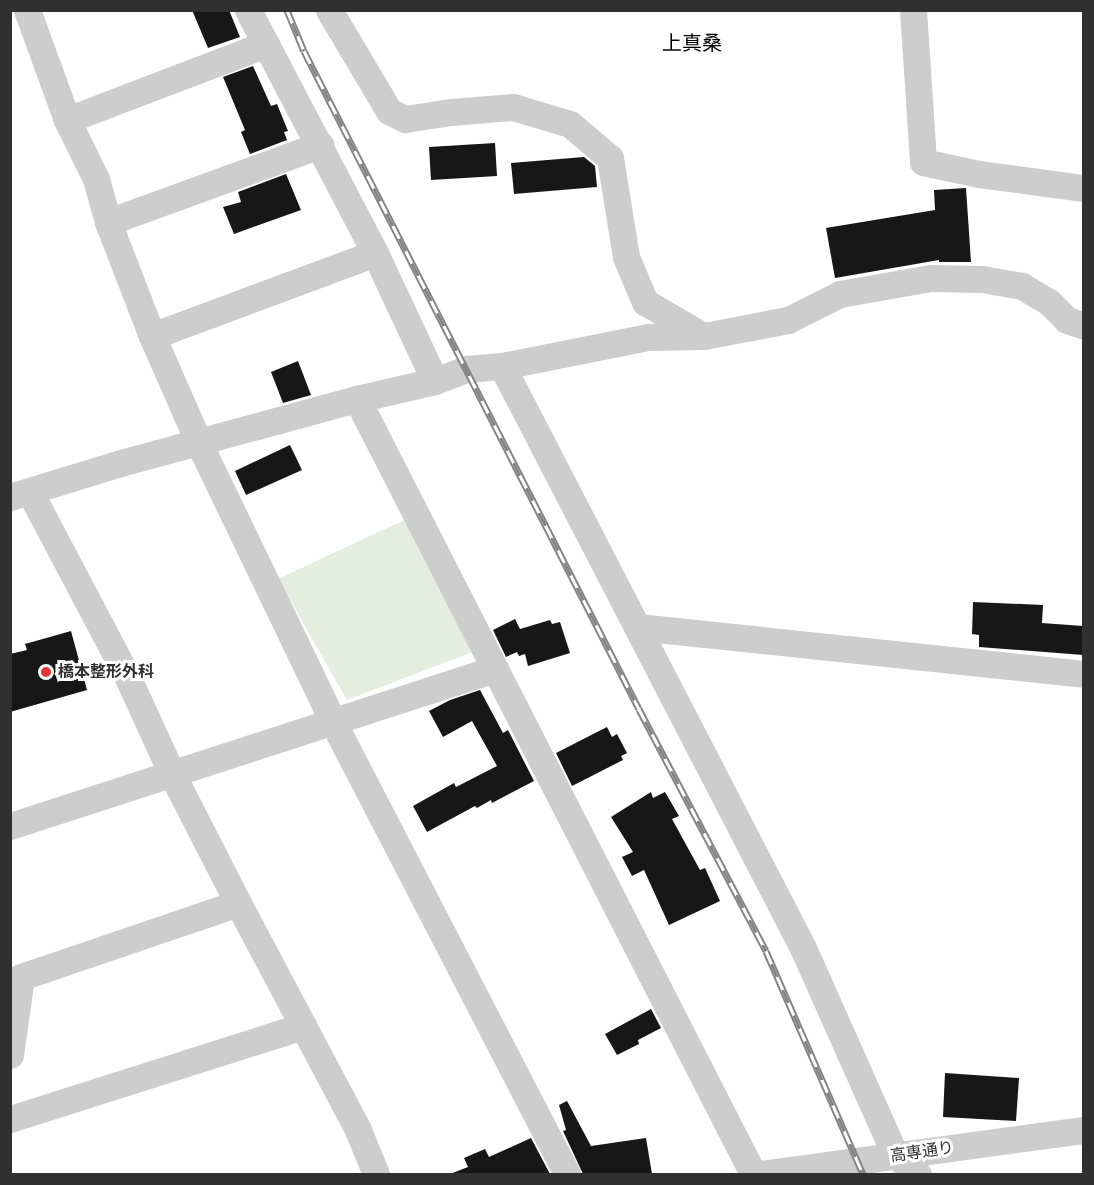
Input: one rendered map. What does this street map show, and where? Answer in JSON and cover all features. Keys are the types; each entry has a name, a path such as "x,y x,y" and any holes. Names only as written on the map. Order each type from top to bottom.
{"street":[{"path":"248,10 375,253 435,381"},
{"path":"329,10 388,111 405,119 451,112 513,107 570,124 609,158 626,256 645,302 704,336"},
{"path":"914,10 923,162 979,174 1083,188"},
{"path":"36,13 67,120 96,179 108,222 152,336 198,441 333,722 567,1174"},
{"path":"67,120 266,44"},
{"path":"108,222 320,145"},
{"path":"152,336 375,253"},
{"path":"376,1174 358,1130 171,772 128,678 20,494 198,441 435,381 467,369 502,366 649,337 704,336 788,320 840,294 931,278 982,279 1022,286 1049,302 1067,320 1083,326"},
{"path":"502,366 803,948 895,1155 918,1174"},
{"path":"357,399 753,1174"},
{"path":"638,627 1083,674"},
{"path":"10,826 495,669"},
{"path":"10,1055 21,977 238,903"},
{"path":"10,1119 304,1026"},
{"name":"高専通り","path":"761,1174 1083,1130"}],"green space":[{"path":"404,520 478,650 347,700 278,579"}],"building":[{"path":"192,10 229,10 240,37 208,48"},
{"path":"253,66 271,106 277,104 288,131 284,132 287,140 250,154 241,132 245,130 223,77"},
{"path":"495,143 497,176 431,180 429,147"},
{"path":"584,157 595,166 597,187 514,194 511,163"},
{"path":"286,174 301,210 234,234 223,207 241,202 238,192"},
{"path":"966,188 971,262 939,262 939,260 835,278 826,228 935,210 934,190"},
{"path":"298,361 311,395 283,403 271,372"},
{"path":"290,445 302,470 246,495 235,471"},
{"path":"973,602 1043,605 1042,623 1083,626 1083,655 979,647 979,635 972,634"},
{"path":"515,619 520,629 550,620 552,624 560,622 570,653 528,666 525,654 519,656 517,652 506,657 493,630"},
{"name":"橋本整形外科","path":"71,631 87,690 10,712 10,654 27,650 25,644"},
{"path":"480,690 503,733 508,730 534,781 492,803 491,800 477,808 475,806 427,832 413,806 454,783 456,787 497,766 472,721 443,737 429,711 450,700"},
{"path":"607,727 612,737 617,734 627,753 621,756 623,760 572,786 556,753"},
{"path":"651,792 653,798 665,792 679,816 672,819 700,870 705,868 720,901 669,925 644,870 632,876 622,857 633,852 611,817"},
{"path":"651,1009 661,1028 638,1040 639,1044 617,1055 605,1034"},
{"path":"945,1073 1019,1078 1016,1121 943,1117"},
{"path":"567,1101 591,1146 646,1138 652,1174 583,1174 563,1131 566,1130 559,1105"},
{"path":"531,1138 550,1174 450,1174 468,1167 464,1158 485,1149 489,1157"}],"railway":[{"path":"287,10 304,51 639,709 766,951 863,1174"}],"place":[{"name":"橋本整形外科","path":"46,672"}],"district":[{"name":"上真桑","path":"692,43"}]}
